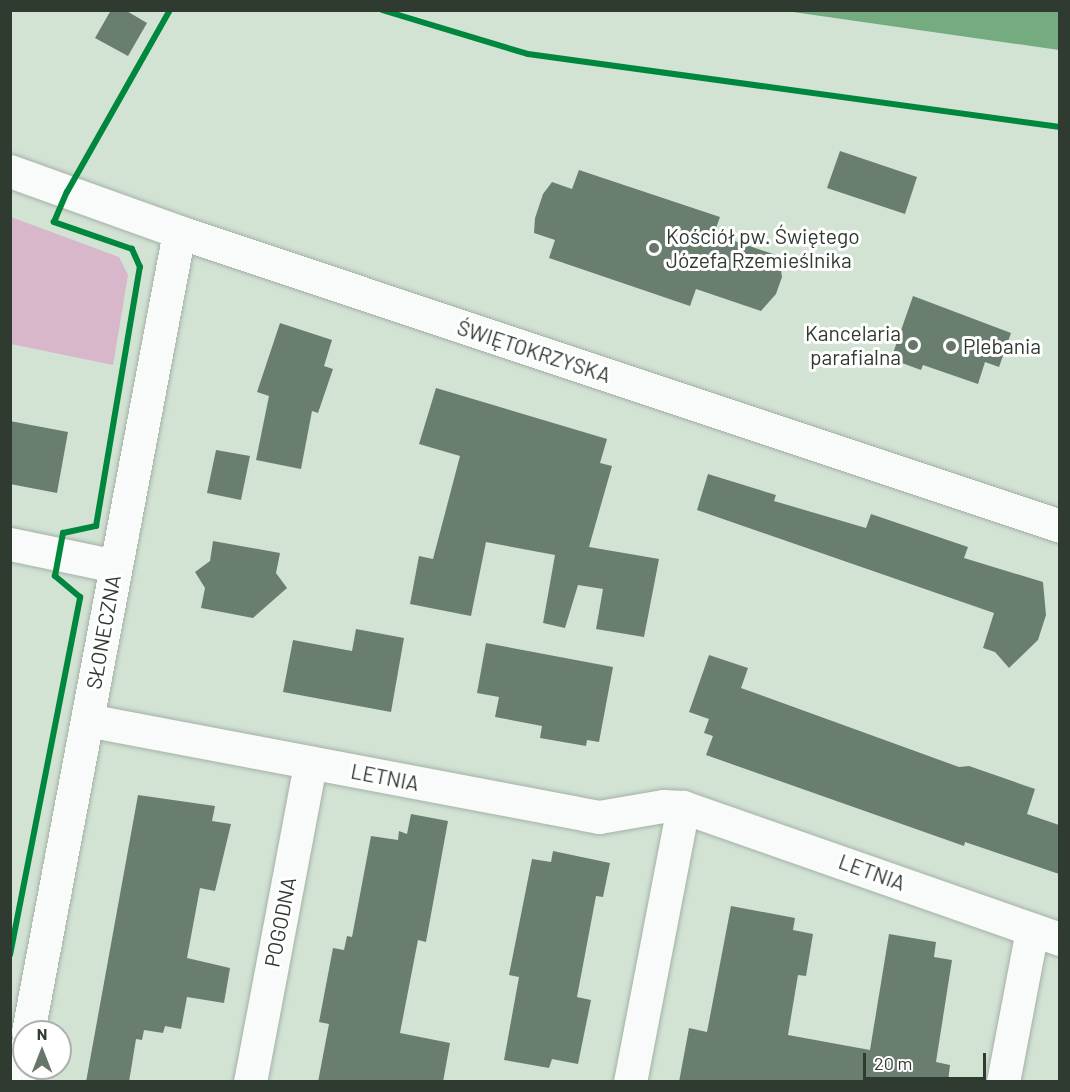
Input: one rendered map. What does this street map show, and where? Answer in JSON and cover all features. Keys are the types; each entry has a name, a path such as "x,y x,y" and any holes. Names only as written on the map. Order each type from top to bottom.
{"street":[{"name":"ŚWIĘTOKRZYSKA","path":"10,171 179,232 1059,526"},
{"name":"SŁONECZNA","path":"30,1020 179,232"},
{"path":"10,544 115,566"},
{"name":"LETNIA","path":"87,720 599,817 663,806 683,807 1046,934"},
{"name":"POGODNA","path":"250,1082 310,763"},
{"path":"630,1082 683,807"},
{"path":"1003,1082 1046,934"}],"shaded area":[{"path":"786,11 1059,11 1059,50"},
{"path":"11,217 119,257 128,275 113,365 11,344"}],"building":[{"path":"111,10 125,10 147,23 128,56 95,38"},
{"path":"840,151 917,177 905,214 827,188"},
{"name":"Kościół pw. Świętego Józefa Rzemieślnika","path":"579,170 720,217 714,234 779,256 782,277 776,294 761,311 696,289 690,306 549,258 555,240 534,233 535,218 543,194 552,182 572,189"},
{"name":"Plebania","path":"913,296 1011,333 999,367 985,362 978,384 923,365 921,370 891,359"},
{"path":"280,323 332,340 324,366 333,369 318,413 312,411 301,469 256,460 269,396 257,392"},
{"path":"436,388 607,439 600,463 612,466 589,547 659,559 644,637 596,629 603,589 578,585 565,628 543,623 555,555 486,542 471,616 410,604 419,556 433,559 460,456 419,444"},
{"path":"10,421 68,432 57,493 10,484"},
{"path":"216,450 250,456 241,500 207,493"},
{"path":"708,474 776,495 774,501 866,528 871,514 968,547 964,558 1043,582 1046,615 1038,640 1009,668 995,652 983,648 994,613 697,510"},
{"path":"213,541 280,553 276,573 287,588 253,618 201,608 205,588 195,572 210,561"},
{"path":"356,629 404,638 391,712 283,692 293,640 352,651"},
{"path":"486,643 613,667 599,742 587,740 586,746 540,738 542,726 495,717 499,697 477,693"},
{"path":"709,655 748,668 741,688 959,767 969,766 1035,789 1027,814 1059,825 1059,874 965,842 964,846 706,755 713,736 704,733 709,719 689,712"},
{"path":"138,795 215,806 212,821 231,824 215,891 200,888 187,958 230,968 224,1003 187,997 181,1029 165,1026 163,1033 144,1030 142,1040 136,1039 129,1082 86,1082"},
{"path":"411,814 448,821 426,942 418,940 400,1033 450,1043 443,1082 318,1082 329,1024 319,1022 333,948 344,950 347,936 352,937 371,836 398,840 399,831 407,834"},
{"path":"553,851 610,863 603,897 596,896 577,997 591,1000 578,1064 552,1059 549,1068 504,1060 519,977 509,975 532,859 551,862"},
{"path":"731,906 795,918 793,930 813,934 806,976 798,975 788,1035 870,1050 889,934 936,942 934,957 952,960 936,1062 950,1065 948,1082 679,1082 689,1028 707,1032"}],"cycle path":[{"path":"10,955 80,597 55,576 63,533 96,526 140,267 132,249 54,222 67,192 170,10"},
{"path":"382,10 528,54 1060,127"}],"place":[{"name":"Kościół pw. Świętego Józefa Rzemieślnika","path":"654,248"},
{"name":"Kancelaria parafialna","path":"913,345"},
{"name":"Plebania","path":"951,346"}]}
